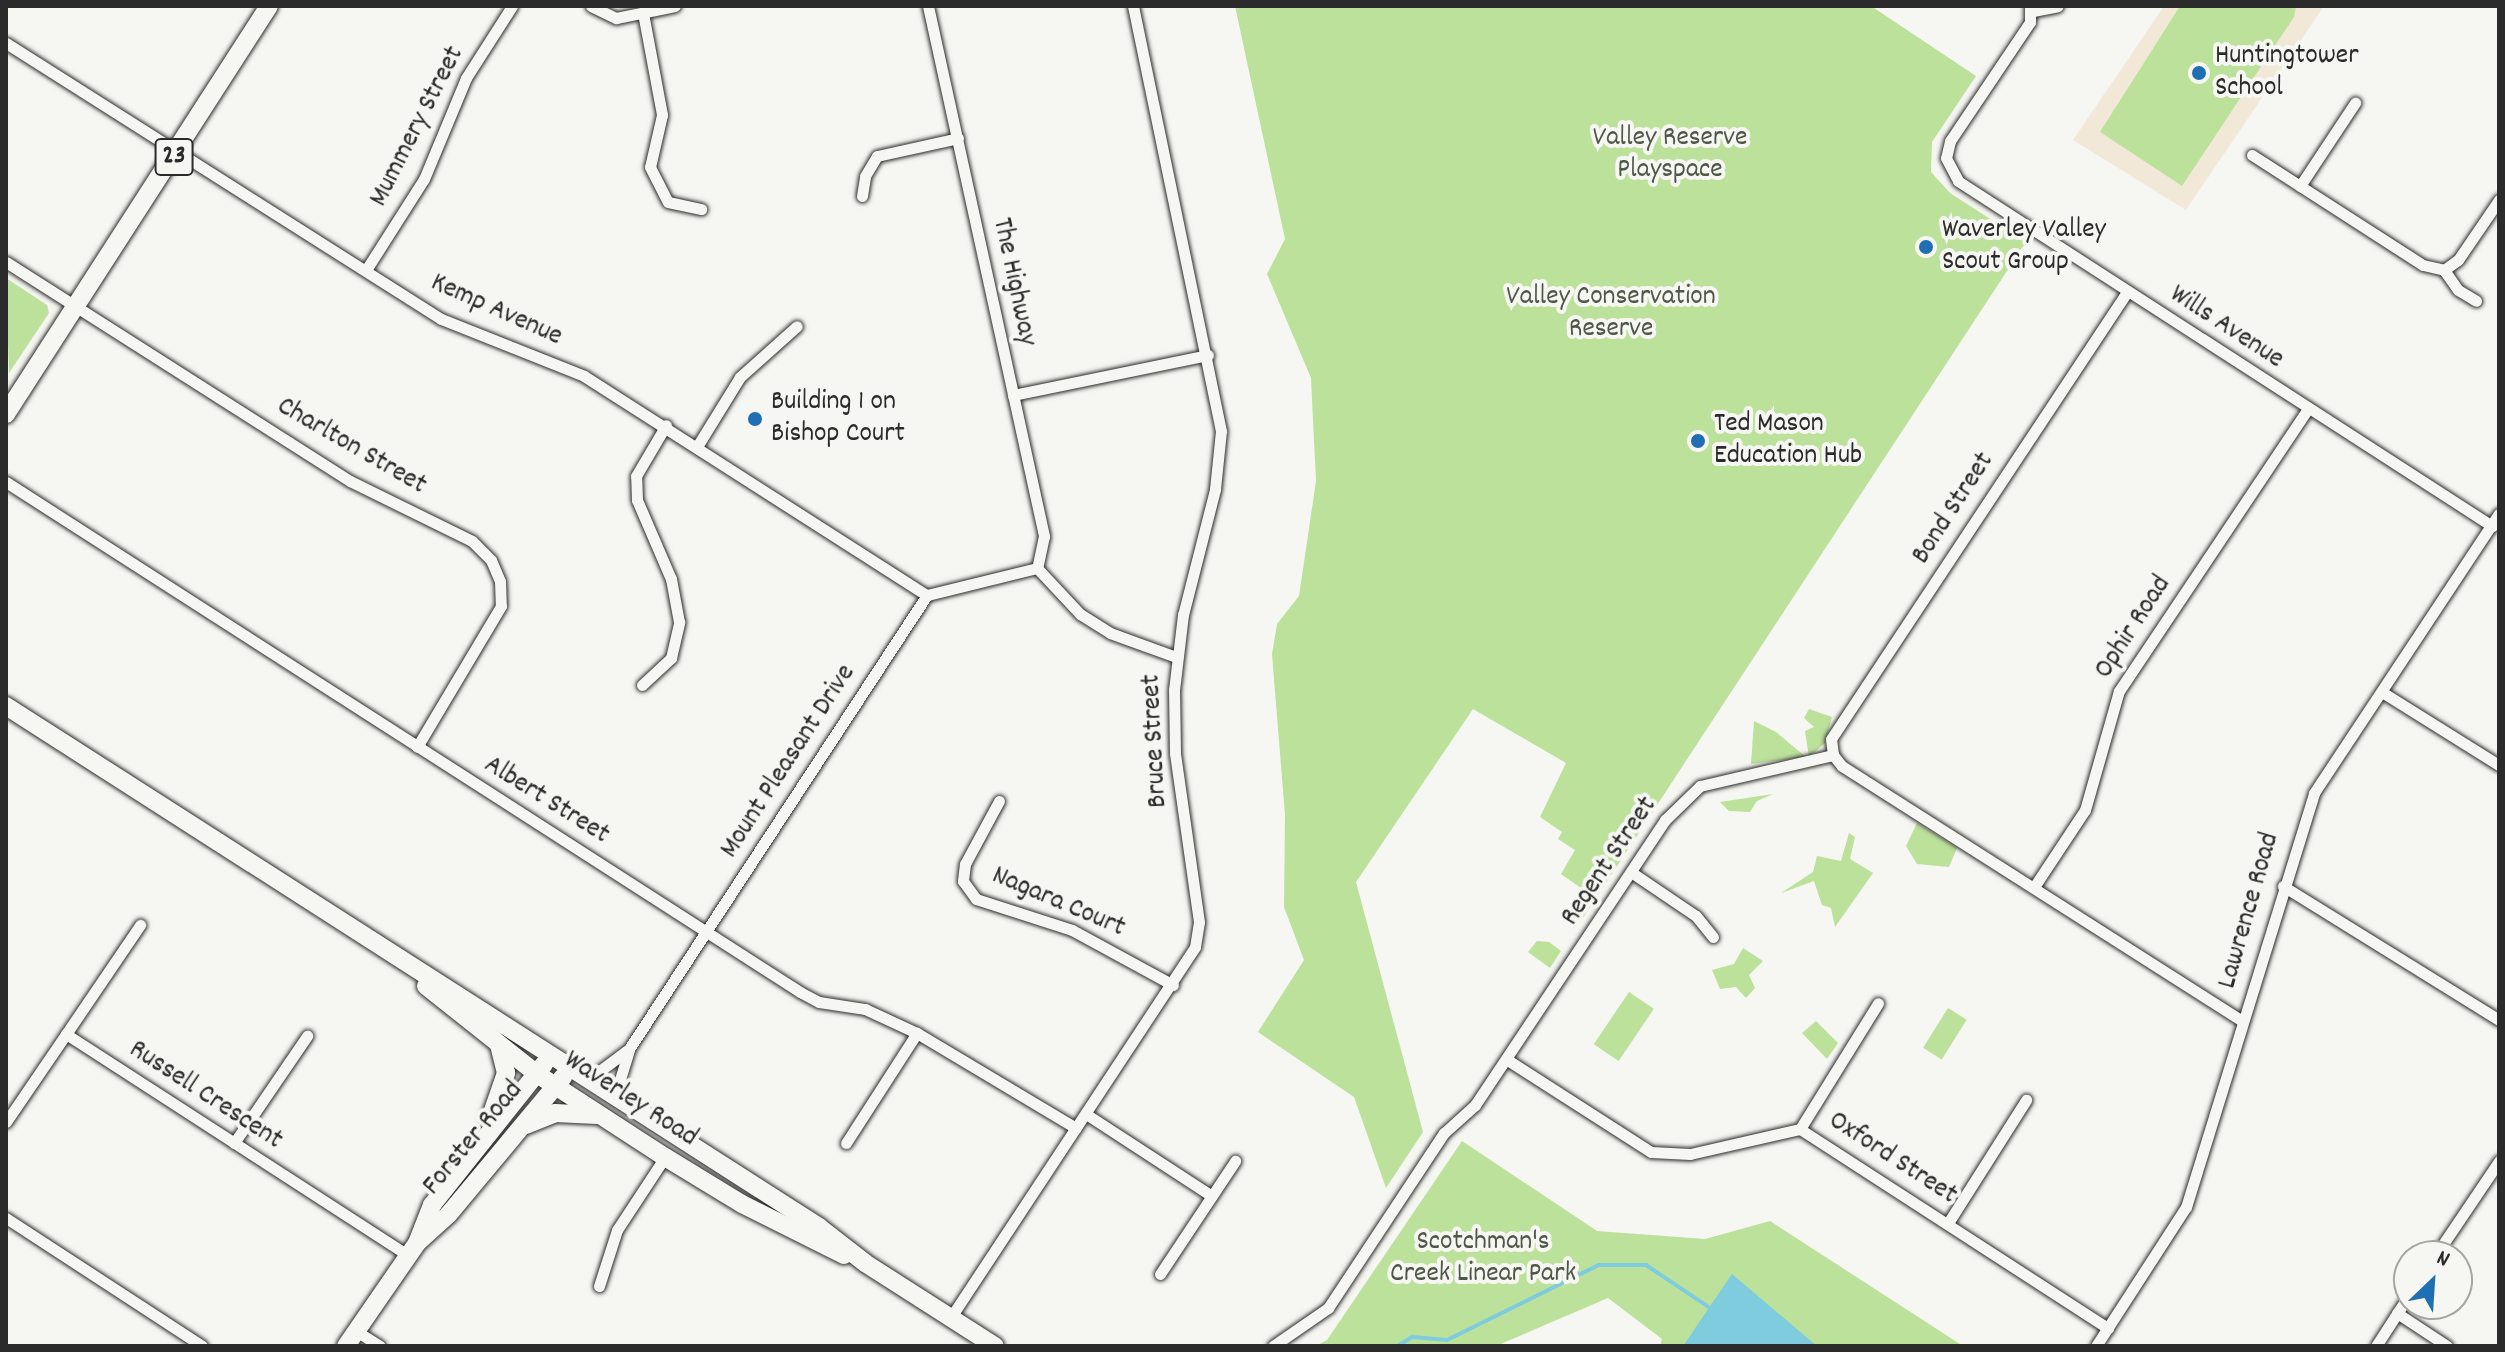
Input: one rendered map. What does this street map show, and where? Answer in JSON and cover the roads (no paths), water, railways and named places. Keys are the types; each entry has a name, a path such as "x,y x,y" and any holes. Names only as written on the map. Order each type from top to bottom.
{"main road":[{"name":"23","path":"6,414 269,6"},
{"name":"Waverley Road","path":"6,706 819,1227 865,1263 995,1346"},
{"name":"Waverley Road","path":"386,952 537,1074 665,1157 803,1237 865,1263"},
{"path":"485,1133 506,1073 499,1044"},
{"name":"Forster Road","path":"413,1249 432,1205 485,1133 551,1055"},
{"name":"Forster Road","path":"351,1338 413,1249 448,1215 570,1067"},
{"path":"517,1131 555,1113 587,1112 608,1119"},
{"path":"665,1157 678,1137"}],"street":[{"name":"Mummery Street","path":"366,270 424,179 466,78 512,6"},
{"path":"591,6 616,18 675,6"},
{"name":"The Highway","path":"928,6 1044,536 1037,568"},
{"name":"Bruce Street","path":"951,1317 1173,985 1195,947 1199,922 1175,753 1176,657 1220,452 1208,355 1133,6"},
{"path":"2032,8 2058,6"},
{"name":"Wills Avenue","path":"2032,8 1950,141 1946,158 1958,181 2307,410 2492,526"},
{"path":"643,13 662,115 650,167 668,202 701,209"},
{"name":"Kemp Avenue","path":"6,43 176,154 194,159 441,319 584,376 698,445 927,595"},
{"path":"2300,186 2355,103"},
{"path":"862,196 865,176 877,156 958,138"},
{"path":"2252,155 2423,265 2444,270 2458,290 2476,301"},
{"path":"2444,270 2458,260 2499,200"},
{"name":"Charlton Street","path":"6,262 350,481 472,541 491,560 500,581 501,606 417,747"},
{"name":"Bond Street","path":"1833,755 1831,739 2127,292"},
{"path":"698,445 740,377 797,326"},
{"path":"1013,395 1208,355"},
{"name":"Ophir Road","path":"2034,887 2085,810 2119,691 2307,410"},
{"path":"642,685 671,658 679,622 671,579 637,500 636,476 666,425"},
{"name":"Albert Street","path":"6,482 819,1002 865,1009 917,1033 1076,1128"},
{"name":"Lawrence Road","path":"2096,1346 2186,1207 2314,793 2499,514"},
{"path":"927,595 1037,568 1080,614 1110,633 1176,657"},
{"name":"Mount Pleasant Drive","path":"622,1101 618,1086 629,1049 927,595"},
{"path":"2382,692 2499,765"},
{"path":"1833,755 1842,766 2242,1021"},
{"name":"Regent Street","path":"1273,1346 1328,1308 1444,1133 1475,1105 1672,810 1700,786 1833,755"},
{"name":"Nagara Court","path":"999,801 965,864 963,881 976,899 1072,930 1173,985"},
{"path":"1631,872 1696,916 1713,937"},
{"path":"2283,886 2304,894 2497,1014"},
{"path":"6,1122 140,925"},
{"path":"1800,1129 1878,1003"},
{"path":"846,1143 917,1033"},
{"name":"Russell Crescent","path":"66,1034 234,1143 413,1249"},
{"path":"234,1143 307,1036"},
{"name":"Mount Pleasant Drive","path":"589,1079 629,1049"},
{"name":"Oxford Street","path":"1506,1059 1651,1152 1690,1154 1800,1129 2108,1328"},
{"path":"1948,1223 2026,1100"},
{"path":"1086,1114 1212,1196"},
{"path":"599,1286 617,1230 665,1157"},
{"path":"1160,1274 1235,1161"},
{"path":"2446,1240 2499,1161"},
{"path":"6,1218 202,1346"},
{"path":"2376,1346 2393,1319"},
{"path":"2408,1320 2447,1346"},
{"path":"351,1338 380,1346"}],"water":[{"path":"1732,1274 1817,1346 1683,1346"}],"waterway":[{"path":"1398,1346 1412,1337 1447,1340 1599,1265 1646,1265 1710,1308"}],"place":[{"name":"Huntingtower School","path":"2199,73"},
{"name":"Waverley Valley Scout Group","path":"1926,247"},
{"name":"Building 1 on Bishop Court","path":"755,419"},
{"name":"Ted Mason Education Hub","path":"1698,441"}],"park label":[{"name":"Valley Reserve Playspace","path":"1670,155"},
{"name":"Valley Conservation Reserve","path":"1611,314"},
{"name":"Scotchman's Creek Linear Park","path":"1483,1259"}]}
